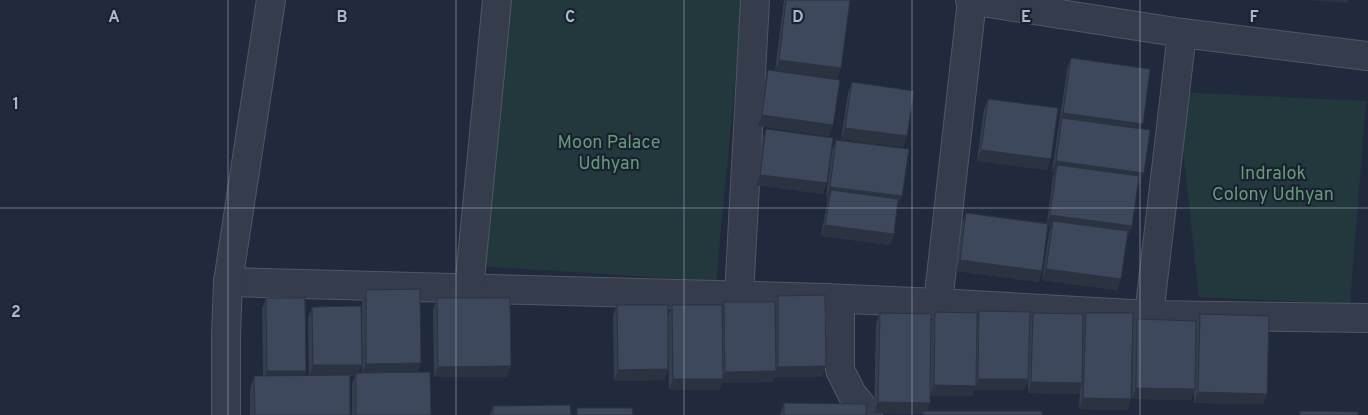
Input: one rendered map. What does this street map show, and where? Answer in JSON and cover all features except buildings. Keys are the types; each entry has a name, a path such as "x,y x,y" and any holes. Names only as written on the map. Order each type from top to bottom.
{"street":[{"path":"226,415 228,282 271,0"},
{"path":"469,288 497,0"},
{"path":"739,295 755,0"},
{"path":"938,303 971,0 1182,33 1368,56"},
{"path":"1149,316 1182,33"},
{"path":"228,282 739,295 938,303 1149,316 1368,318"},
{"path":"840,299 840,370 852,394 868,415"}],"green space":[{"name":"Moon Palace Udhyan","path":"506,0 743,0 716,281 476,266"},
{"name":"Indralok Colony Udhyan","path":"1177,92 1366,101 1350,304 1199,297"}]}
